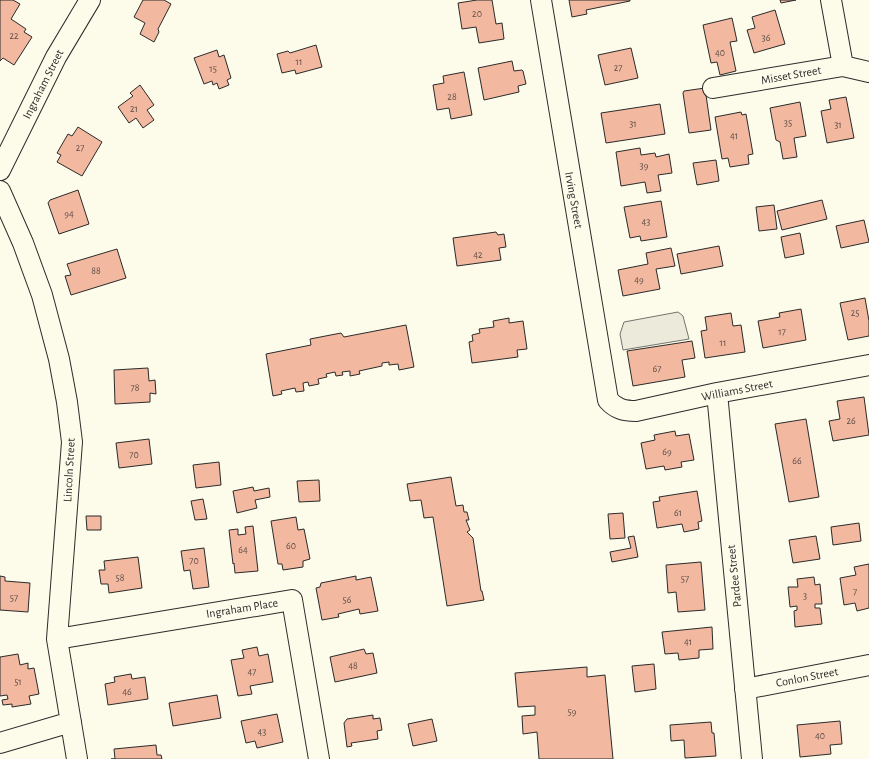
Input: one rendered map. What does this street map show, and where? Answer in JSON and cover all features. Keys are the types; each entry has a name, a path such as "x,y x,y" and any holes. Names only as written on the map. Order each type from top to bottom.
{"street":[{"name":"Ingraham Street","path":"0,170 56,57 90,0"},
{"name":"Irving Street","path":"541,0 608,400"},
{"path":"831,0 843,66"},
{"name":"Misset Street","path":"713,88 843,66 869,72"},
{"name":"Lincoln Street","path":"0,191 23,243 42,295 59,359 70,422 72,442 57,639 77,759"},
{"name":"Williams Street","path":"608,400 613,406 626,411 636,410 717,393 869,365"},
{"name":"Pardee Street","path":"717,393 752,759"},
{"name":"Ingraham Place","path":"57,639 292,600 319,759"},
{"name":"Conlon Street","path":"745,689 869,665"},
{"path":"0,743 71,722"}],"shaded area":[{"path":"678,312 683,316 689,339 623,350 620,334 624,322"}],"building":[{"path":"0,0 13,0 20,4 11,19 26,29 24,32 32,37 14,65 3,58 0,61"},
{"path":"143,0 164,0 171,4 158,29 159,32 154,42 140,34 145,23 134,17"},
{"path":"477,0 492,0 496,24 502,23 504,39 479,43 476,27 462,29 458,3"},
{"path":"569,0 630,1 586,10 587,14 572,17"},
{"path":"780,0 796,0 781,3"},
{"path":"775,10 785,44 754,53 747,30 755,28 752,17"},
{"path":"732,18 737,41 730,42 736,71 720,75 717,62 711,63 703,25"},
{"path":"316,45 322,67 296,74 295,70 282,73 277,54 288,51 290,53"},
{"path":"631,48 638,78 605,85 598,55"},
{"path":"217,50 219,57 224,55 231,78 227,80 229,85 219,89 217,83 213,85 212,81 204,84 194,58"},
{"path":"512,61 514,71 523,71 526,84 518,86 519,92 484,100 478,68"},
{"path":"464,72 472,115 451,119 449,108 437,110 433,85 444,83 443,76"},
{"path":"140,85 154,105 147,110 154,120 143,128 136,118 129,123 118,107 133,96 130,93"},
{"path":"705,88 711,130 689,133 683,93 684,91"},
{"path":"846,97 854,138 827,143 821,111 831,109 829,100"},
{"path":"800,102 806,136 794,138 797,157 783,159 780,142 776,140 770,108"},
{"path":"660,104 665,134 606,143 601,113"},
{"path":"741,112 742,115 746,114 753,154 748,155 749,164 730,167 728,158 722,159 715,117"},
{"path":"78,127 102,142 82,176 57,162 61,155 57,153 68,134 72,136"},
{"path":"640,148 641,155 655,153 656,157 669,154 672,173 658,175 661,191 647,193 645,182 621,186 616,152"},
{"path":"716,160 719,181 697,185 693,163"},
{"path":"78,190 89,224 59,234 48,203 50,200"},
{"path":"822,200 827,219 782,230 777,211"},
{"path":"661,201 667,237 641,241 640,236 630,238 624,207"},
{"path":"774,205 777,229 759,231 756,207"},
{"path":"864,220 869,242 841,248 836,226"},
{"path":"496,232 498,235 504,234 506,247 499,248 501,260 457,266 453,238"},
{"path":"800,233 804,254 785,258 781,237"},
{"path":"719,246 723,266 681,274 677,254"},
{"path":"671,248 675,266 656,269 660,289 623,296 618,270 648,264 646,253"},
{"path":"117,249 126,278 71,295 65,276 71,275 67,264"},
{"path":"865,298 869,321 869,336 848,340 840,303"},
{"path":"801,309 806,340 763,348 758,321 780,317 779,313"},
{"path":"731,313 733,326 741,325 745,352 705,358 701,331 707,330 705,317"},
{"path":"509,318 509,323 523,321 527,349 517,350 518,357 472,363 469,342 473,341 472,335 480,333 479,329 494,327 493,321"},
{"path":"406,325 414,367 399,370 398,364 389,365 389,362 382,363 382,366 359,371 360,374 350,376 350,371 342,372 343,375 336,376 335,372 326,374 327,377 318,379 319,384 309,386 308,382 303,383 304,391 296,392 295,388 281,391 282,394 273,396 266,354 311,345 310,339 341,333 344,337"},
{"path":"692,341 695,358 682,360 685,377 633,386 627,351"},
{"path":"148,368 149,381 155,380 156,394 150,393 150,402 115,404 114,370"},
{"path":"864,397 869,435 833,441 829,421 840,419 837,401"},
{"path":"806,419 819,497 789,502 775,424"},
{"path":"675,431 676,436 689,434 694,460 681,462 682,467 665,470 664,466 646,469 641,443 655,440 654,435"},
{"path":"149,439 152,464 119,468 116,443"},
{"path":"219,462 221,485 196,488 193,465"},
{"path":"451,477 456,506 463,505 464,512 467,512 469,520 466,520 470,530 467,532 473,538 481,591 484,600 447,606 433,517 424,518 421,500 410,501 407,484"},
{"path":"319,480 320,501 299,502 297,481"},
{"path":"253,487 254,491 269,488 270,497 255,500 257,508 237,513 233,491"},
{"path":"697,491 702,521 698,522 699,529 684,532 682,524 657,528 653,502 660,501 659,497"},
{"path":"203,499 207,519 195,520 191,501"},
{"path":"623,513 625,538 610,539 608,514"},
{"path":"86,516 101,516 101,530 87,530"},
{"path":"296,517 298,530 304,529 310,559 303,561 303,567 283,570 282,564 278,564 271,521"},
{"path":"859,523 861,541 833,545 831,527"},
{"path":"253,526 258,571 235,573 229,530 238,529 238,535 246,534 245,527"},
{"path":"634,536 638,557 612,562 610,552 631,548 628,537"},
{"path":"816,536 820,559 793,563 789,540"},
{"path":"204,548 209,587 193,589 190,570 184,571 181,551"},
{"path":"138,557 142,588 109,593 108,584 101,584 99,570 105,570 104,561"},
{"path":"701,562 705,610 678,612 676,592 668,593 666,565"},
{"path":"869,564 869,608 857,611 855,603 844,605 840,578 856,575 854,567"},
{"path":"0,576 5,577 5,581 30,583 28,612 0,610"},
{"path":"356,576 356,580 371,577 378,611 360,614 359,609 338,614 339,617 322,620 316,588 320,587 321,583"},
{"path":"814,577 815,585 820,584 822,604 815,604 815,608 820,608 822,624 795,627 794,611 797,610 797,606 790,607 788,587 798,587 797,579"},
{"path":"712,627 713,649 699,650 699,658 679,660 678,653 665,654 662,632"},
{"path":"257,647 259,656 268,654 273,682 250,686 252,694 238,696 231,660 244,658 242,650"},
{"path":"364,649 366,654 373,653 377,673 335,682 330,657"},
{"path":"18,654 20,665 28,663 28,669 34,668 39,694 29,696 31,704 12,707 12,704 3,705 2,700 8,699 7,695 0,696 0,657"},
{"path":"654,664 656,689 635,692 632,666"},
{"path":"587,667 587,677 605,675 613,759 539,759 537,732 523,734 522,716 535,715 535,706 518,707 515,673"},
{"path":"131,674 132,679 145,677 148,699 108,705 105,684 115,682 114,677"},
{"path":"217,695 221,718 173,726 169,703"},
{"path":"277,714 283,742 257,748 255,741 246,743 241,721"},
{"path":"373,715 373,719 380,718 382,730 377,731 378,739 351,743 352,746 347,747 344,723 347,719"},
{"path":"432,719 437,741 413,746 408,724"},
{"path":"840,721 842,744 830,745 831,754 800,757 797,725"},
{"path":"711,722 712,733 714,733 716,756 685,758 684,740 671,741 670,725"},
{"path":"156,745 157,755 161,755 162,759 115,759 114,749"}]}
